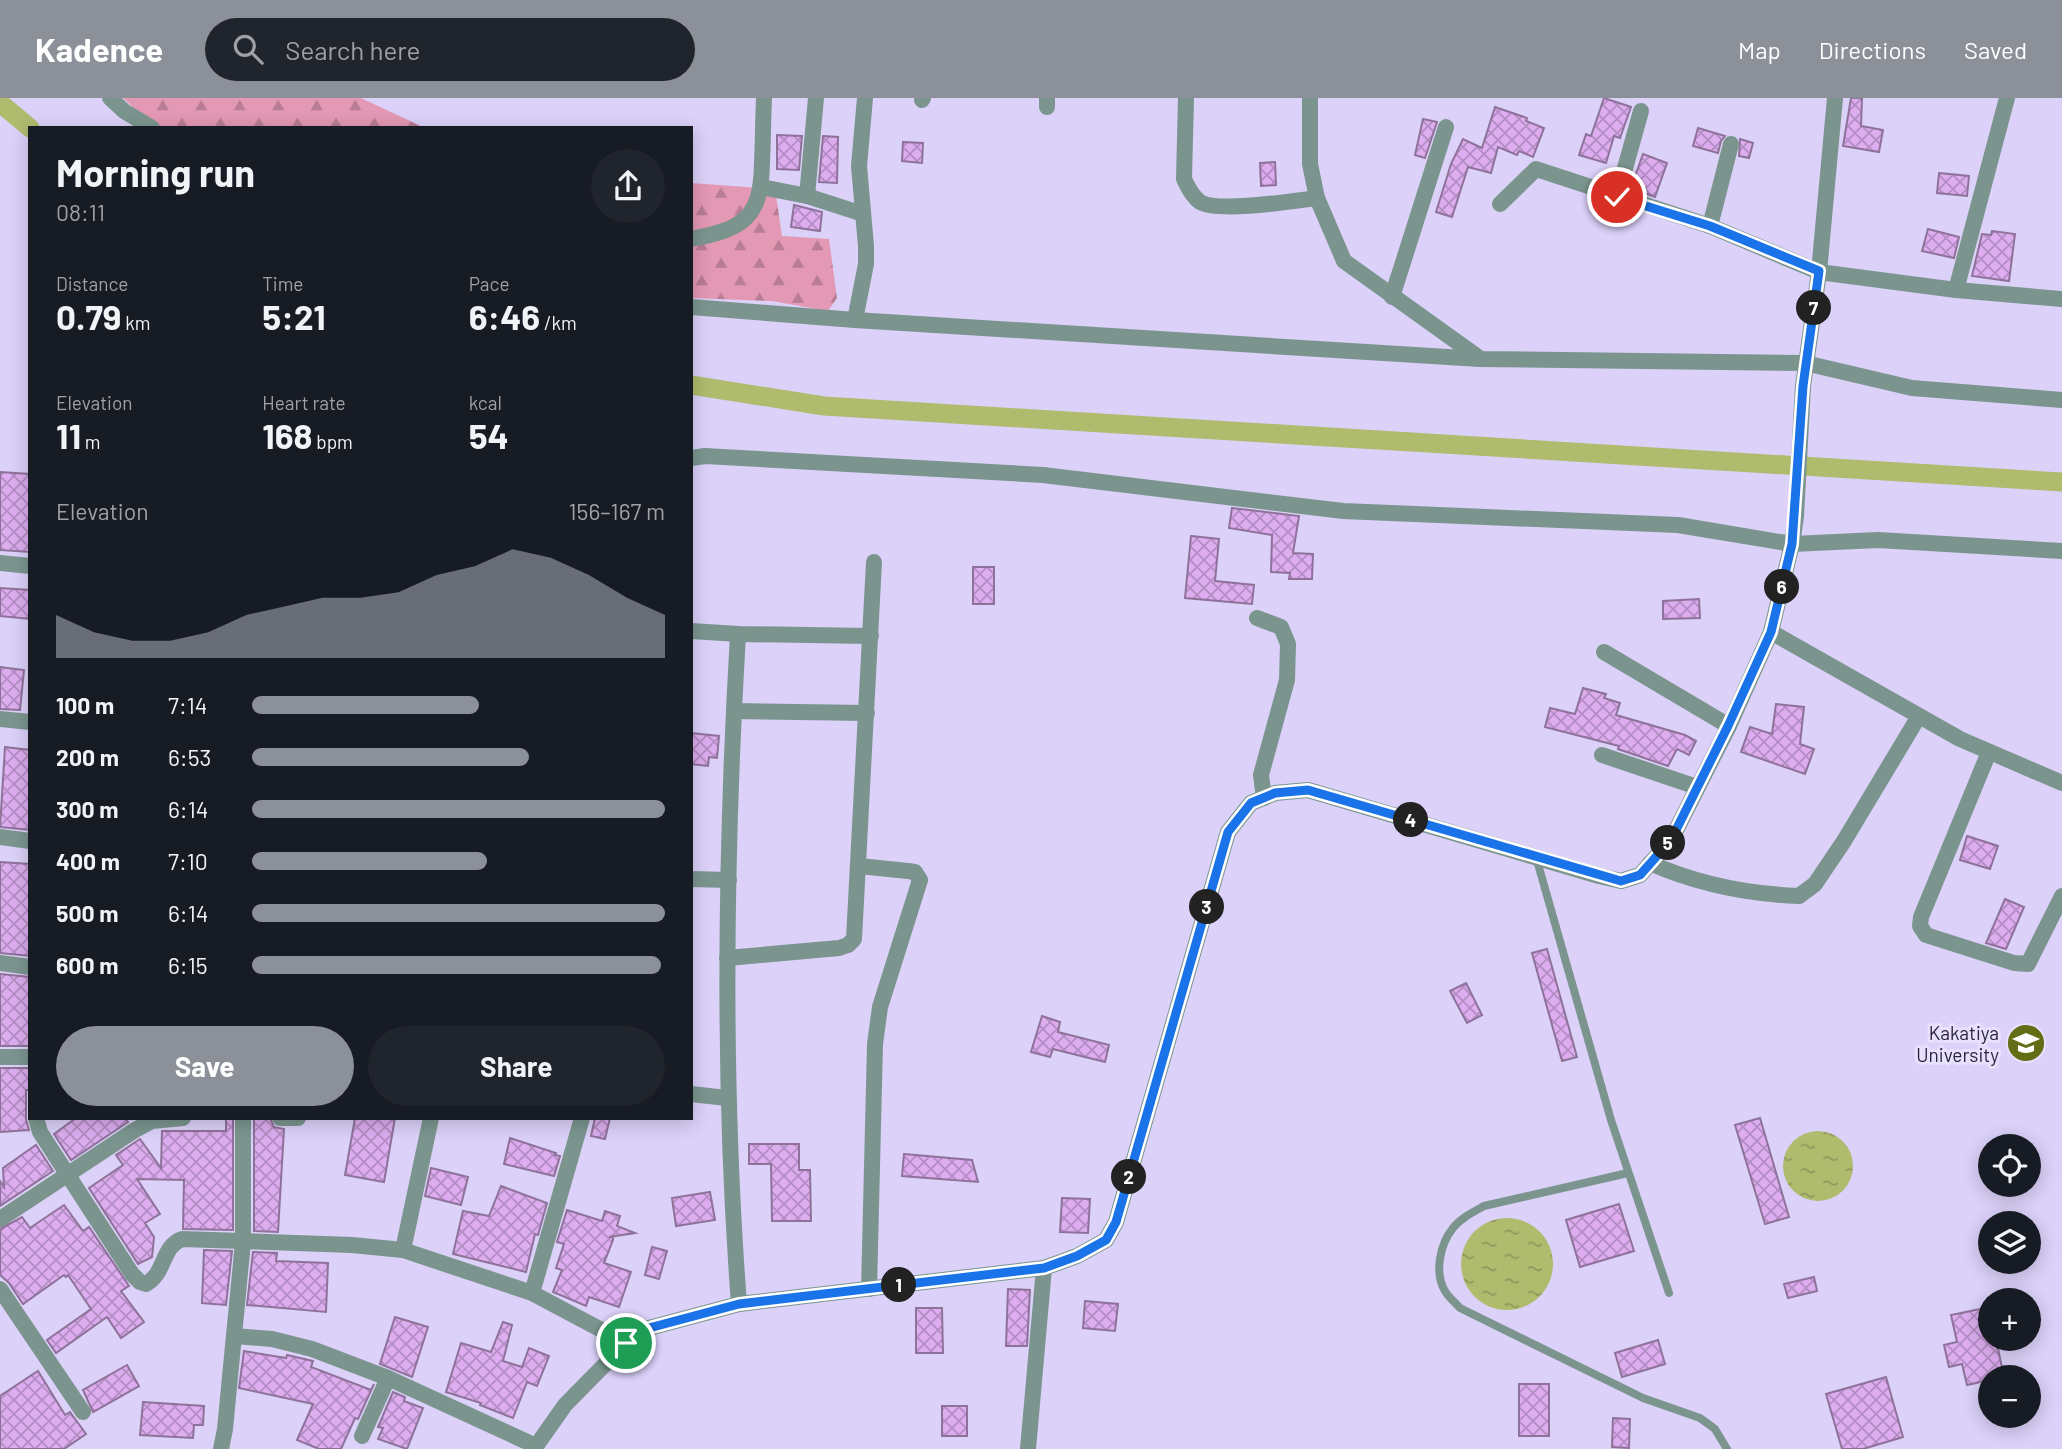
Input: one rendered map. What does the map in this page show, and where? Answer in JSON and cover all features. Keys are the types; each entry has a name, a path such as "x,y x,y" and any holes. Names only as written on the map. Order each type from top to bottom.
{"street":[{"path":"110,98 124,111 149,126"},
{"path":"693,239 731,228 755,208 762,187 764,98"},
{"path":"807,196 816,98"},
{"path":"855,320 866,264 859,166 865,98"},
{"path":"1196,98 1186,98 1184,179 1189,191 1202,204 1251,207 1317,198"},
{"path":"1310,98 1310,164 1317,198 1344,261 1480,359"},
{"path":"234,1336 272,1339 312,1349 388,1378 535,1448 565,1405 626,1343 649,1328 739,1304 1044,1268 1077,1256 1106,1240 1116,1222 1228,832 1251,803 1275,793 1308,790 1621,881 1640,875 1671,840 1771,632 1796,516 1805,363 1819,271 1835,98"},
{"path":"1955,290 2007,98"},
{"path":"1617,197 1641,111"},
{"path":"1392,297 1446,127"},
{"path":"1710,226 1731,145"},
{"path":"1500,204 1535,169 1710,226 1819,271 1955,290 2062,299"},
{"path":"762,187 807,196 863,214"},
{"path":"693,307 855,320 1480,359 1805,363 1912,388 2062,400"},
{"path":"693,458 705,456 995,471 1343,511 1678,525 1792,544 1878,540 2062,551"},
{"path":"727,958 839,948 854,939 874,562"},
{"path":"0,563 28,566"},
{"path":"1257,618 1281,627 1288,644 1287,680 1261,775 1264,798"},
{"path":"693,631 871,636"},
{"path":"1771,632 1960,739 2062,783"},
{"path":"738,634 727,958 727,1098 731,1205 739,1304"},
{"path":"1604,652 1728,726"},
{"path":"734,711 867,713"},
{"path":"1650,863 1682,877 1761,894 1799,897 1815,884 1844,841 1919,716"},
{"path":"0,719 28,722"},
{"path":"1989,752 1921,917 1920,926 1926,935 2014,963 2028,964 2062,897"},
{"path":"1602,755 1697,787"},
{"path":"0,837 28,841"},
{"path":"859,866 915,872 920,880 880,1007 875,1044 869,1289"},
{"path":"693,879 729,880"},
{"path":"0,963 28,967"},
{"path":"0,1057 28,1057"},
{"path":"693,1094 727,1098"},
{"path":"37,1120 40,1132 132,1275 140,1282 146,1284 154,1279 163,1266 167,1250 172,1243 182,1239 352,1245 403,1250 532,1293 626,1343"},
{"path":"0,1219 152,1120"},
{"path":"221,1449 243,1242 243,1120"},
{"path":"403,1250 431,1120"},
{"path":"532,1293 581,1120"},
{"path":"1028,1449 1044,1268"},
{"path":"0,1289 83,1412"},
{"path":"362,1436 388,1378"}],"lane":[{"path":"1536,857 1628,1173 1669,1293"},
{"path":"1628,1173 1484,1206 1468,1214 1452,1229 1445,1242 1440,1280 1446,1293 1460,1307 1643,1398 1700,1418 1715,1429 1727,1449"}],"green space":[{"path":"123,98 361,98 421,126 159,126 146,119"},
{"path":"693,183 775,189 782,236 829,239 837,298 828,311 772,301 693,298"}],"water":[{"path":"1811,1131 1825,1131 1838,1137 1847,1146 1853,1166 1851,1179 1843,1191 1825,1201 1811,1201 1798,1195 1789,1186 1783,1173 1783,1159 1789,1146 1798,1137"},
{"path":"1498,1218 1516,1218 1533,1225 1546,1238 1553,1255 1553,1273 1546,1290 1533,1303 1516,1310 1498,1310 1481,1303 1468,1290 1461,1273 1461,1255 1468,1238 1481,1225"}],"building":[{"path":"1604,98 1631,107 1620,138 1614,136 1606,163 1579,155 1586,134 1591,136"},
{"path":"1851,98 1862,98 1861,126 1883,130 1879,152 1843,146"},
{"path":"1495,107 1527,118 1526,121 1544,128 1533,157 1519,151 1517,155 1498,147 1491,173 1468,167 1452,217 1436,212 1451,164 1463,139 1482,148"},
{"path":"1423,119 1437,122 1425,158 1415,155"},
{"path":"1698,128 1725,136 1718,153 1693,146"},
{"path":"777,135 802,136 799,170 777,169"},
{"path":"823,136 838,137 837,183 819,182"},
{"path":"1740,139 1753,143 1749,158 1739,156"},
{"path":"903,142 923,143 922,163 902,161"},
{"path":"1643,154 1667,163 1655,197 1631,188"},
{"path":"1275,162 1276,185 1261,186 1260,163"},
{"path":"1939,173 1969,176 1967,196 1937,193"},
{"path":"794,205 822,212 820,231 791,227"},
{"path":"1928,229 1959,237 1954,258 1922,251"},
{"path":"1992,231 2015,234 2009,281 1972,276 1982,234 1991,235"},
{"path":"0,472 28,474 28,552 0,550"},
{"path":"1232,508 1299,516 1293,553 1313,554 1312,579 1289,579 1290,573 1271,572 1272,535 1229,528"},
{"path":"1191,536 1219,539 1215,581 1254,585 1252,604 1185,598"},
{"path":"973,567 994,567 994,604 973,604"},
{"path":"0,588 28,590 28,619 0,616"},
{"path":"1699,599 1700,618 1663,619 1663,601"},
{"path":"0,667 24,670 20,710 0,709"},
{"path":"1583,688 1606,694 1604,698 1620,703 1616,715 1685,735 1696,741 1689,755 1677,749 1668,766 1618,749 1619,746 1545,727 1550,708 1575,714"},
{"path":"1776,704 1804,707 1800,744 1814,749 1805,774 1741,752 1750,727 1772,734"},
{"path":"693,733 719,736 717,758 709,757 708,766 693,764"},
{"path":"5,747 28,750 28,830 0,827"},
{"path":"1967,836 1998,846 1990,869 1960,860"},
{"path":"0,862 28,864 28,956 0,953"},
{"path":"2005,899 2024,907 2006,949 1986,943"},
{"path":"1547,949 1577,1057 1562,1061 1532,953"},
{"path":"0,974 28,977 28,1046 0,1046"},
{"path":"1466,983 1482,1015 1467,1023 1450,991"},
{"path":"1042,1016 1060,1022 1058,1032 1109,1045 1105,1062 1053,1049 1050,1057 1031,1052"},
{"path":"0,1068 28,1068 26,1120 29,1130 0,1132"},
{"path":"1760,1118 1789,1217 1765,1224 1735,1125"},
{"path":"73,1120 128,1122 71,1160 54,1134"},
{"path":"226,1120 233,1120 233,1230 183,1229 184,1180 137,1179 160,1214 145,1223 154,1237 152,1257 138,1264 89,1188 123,1165 116,1155 140,1139 161,1168 162,1131 226,1131"},
{"path":"254,1120 271,1120 274,1127 284,1129 278,1232 254,1231"},
{"path":"355,1120 395,1120 384,1182 345,1175"},
{"path":"595,1120 610,1120 605,1139 591,1136"},
{"path":"510,1138 560,1156 554,1176 504,1164"},
{"path":"749,1144 799,1144 799,1170 810,1170 811,1221 772,1221 771,1164 749,1164"},
{"path":"36,1145 53,1171 0,1206 0,1181 4,1187 3,1168"},
{"path":"904,1154 972,1160 978,1182 902,1176"},
{"path":"431,1168 468,1177 461,1205 425,1196"},
{"path":"501,1186 547,1203 538,1235 535,1234 526,1272 453,1254 463,1211 489,1216"},
{"path":"710,1192 715,1220 676,1226 672,1198"},
{"path":"1062,1198 1090,1199 1088,1233 1060,1232"},
{"path":"1619,1204 1634,1251 1580,1267 1566,1220"},
{"path":"64,1205 83,1231 89,1227 129,1286 121,1291 144,1322 121,1338 107,1317 56,1353 47,1340 91,1309 68,1275 64,1275 23,1304 0,1275 0,1229 22,1217 30,1228"},
{"path":"567,1210 602,1221 605,1211 620,1216 617,1226 635,1233 609,1237 613,1237 613,1240 604,1263 631,1272 619,1307 589,1297 586,1306 553,1292 562,1270 556,1268 564,1244 557,1242"},
{"path":"652,1247 667,1251 659,1279 645,1275"},
{"path":"204,1250 232,1251 226,1305 202,1303"},
{"path":"253,1252 277,1253 276,1261 328,1263 326,1312 247,1305"},
{"path":"1814,1277 1817,1291 1788,1298 1784,1284"},
{"path":"1008,1289 1030,1290 1027,1346 1006,1346"},
{"path":"1085,1301 1118,1304 1115,1331 1083,1328"},
{"path":"916,1308 942,1308 943,1353 916,1353"},
{"path":"1978,1309 1978,1351 1999,1351 2001,1365 1978,1365 1978,1383 1967,1385 1962,1364 1949,1367 1944,1345 1957,1342 1951,1315"},
{"path":"395,1317 428,1327 412,1377 380,1364"},
{"path":"503,1322 512,1325 503,1361 522,1367 529,1348 549,1356 537,1386 527,1382 513,1418 480,1405 481,1403 446,1392 461,1343 491,1352"},
{"path":"1658,1340 1665,1364 1622,1377 1615,1353"},
{"path":"244,1351 286,1358 287,1355 313,1361 311,1367 371,1390 374,1384 358,1419 355,1418 341,1449 319,1449 297,1440 313,1404 239,1388"},
{"path":"127,1365 139,1386 93,1412 83,1390"},
{"path":"38,1371 65,1415 70,1412 86,1434 64,1449 0,1449 0,1396"},
{"path":"1886,1377 1903,1437 1863,1449 1842,1449 1826,1394"},
{"path":"1519,1384 1549,1384 1549,1436 1519,1436"},
{"path":"393,1392 405,1397 404,1401 423,1408 407,1449 378,1439 383,1428 378,1427"},
{"path":"143,1402 204,1406 203,1425 194,1425 193,1438 140,1435"},
{"path":"942,1406 967,1406 967,1436 942,1436"},
{"path":"1613,1418 1630,1419 1629,1448 1612,1447"}],"waterway":[{"path":"0,103 28,126"},
{"path":"693,385 824,406 2062,482"}],"place":[{"name":"Kakatiya University","path":"2026,1043"}],"route":[{"path":"626,1343 649,1328 739,1304 1044,1268 1077,1256 1106,1240 1116,1222 1228,832 1251,803 1275,793 1308,790 1621,881 1640,875 1671,840 1771,632 1796,516 1805,363 1819,271 1710,226 1617,197"}]}
